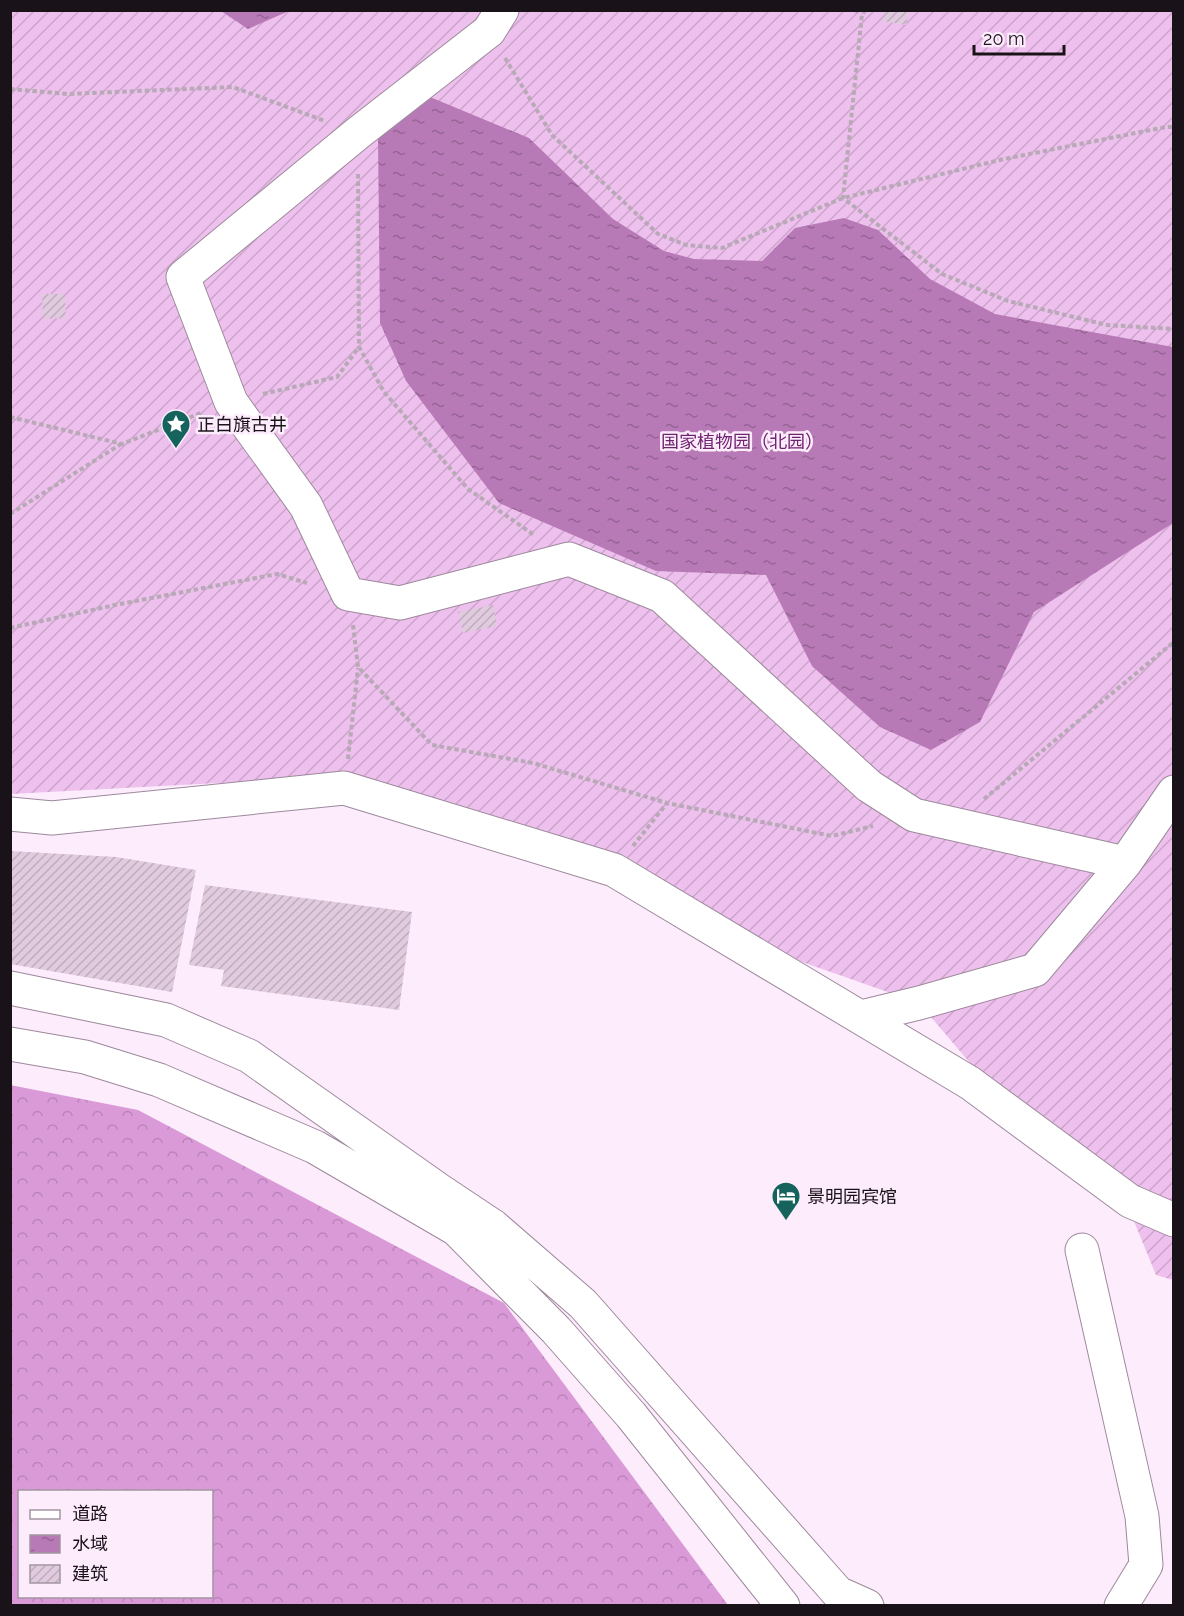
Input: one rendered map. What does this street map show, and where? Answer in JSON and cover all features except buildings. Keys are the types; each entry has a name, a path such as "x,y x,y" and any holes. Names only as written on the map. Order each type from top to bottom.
{"street":[{"path":"496,21 183,277 231,402 306,506 348,594 400,603 569,559 662,596 869,786 914,815 1125,863"},
{"path":"10,814 52,818 344,788 614,870 970,1083 1130,1201 1173,1220"},
{"path":"861,1017 1035,970 1125,863 1173,792"},
{"path":"10,988 166,1020 249,1056 493,1226 583,1304 838,1593 867,1605"},
{"path":"10,1044 85,1057 159,1080 315,1147 456,1229 556,1330 631,1415 783,1605"},
{"path":"1082,1250 1142,1516 1146,1565 1121,1605"}],"path":[{"path":"843,198 864,12 855,10"},
{"path":"496,21 552,135 658,234 686,245 722,248 843,198 1004,159 1173,127"},
{"path":"10,89 68,94 234,87 358,133 359,347 384,392 468,489 569,559"},
{"path":"843,198 942,274 1008,301 1107,325 1173,329"},
{"path":"10,514 122,444 231,402 337,377 359,347"},
{"path":"10,417 122,444"},
{"path":"10,628 277,574 348,594 358,667 344,788"},
{"path":"953,824 1173,642"},
{"path":"358,667 432,745 533,763 667,803 832,836 914,815"},
{"path":"614,870 667,803"}],"green space":[{"name":"国家植物园（北园）","path":"11,11 1173,11 1173,1280 1156,1275 1131,1214 1026,1129 919,1003 788,957 623,855 353,776 11,794"},
{"path":"10,1085 138,1110 504,1303 728,1605 11,1605"}],"water":[{"path":"221,11 289,11 248,29"},
{"path":"430,97 529,138 613,219 664,251 694,259 762,261 795,228 844,218 878,230 930,279 995,314 1173,347 1173,523 1034,612 980,722 931,750 880,727 812,666 766,575 656,571 499,503 406,381 380,323 378,137"}],"place":[{"name":"正白旗古井","path":"176,450"},
{"name":"景明园宾馆","path":"786,1222"}]}
